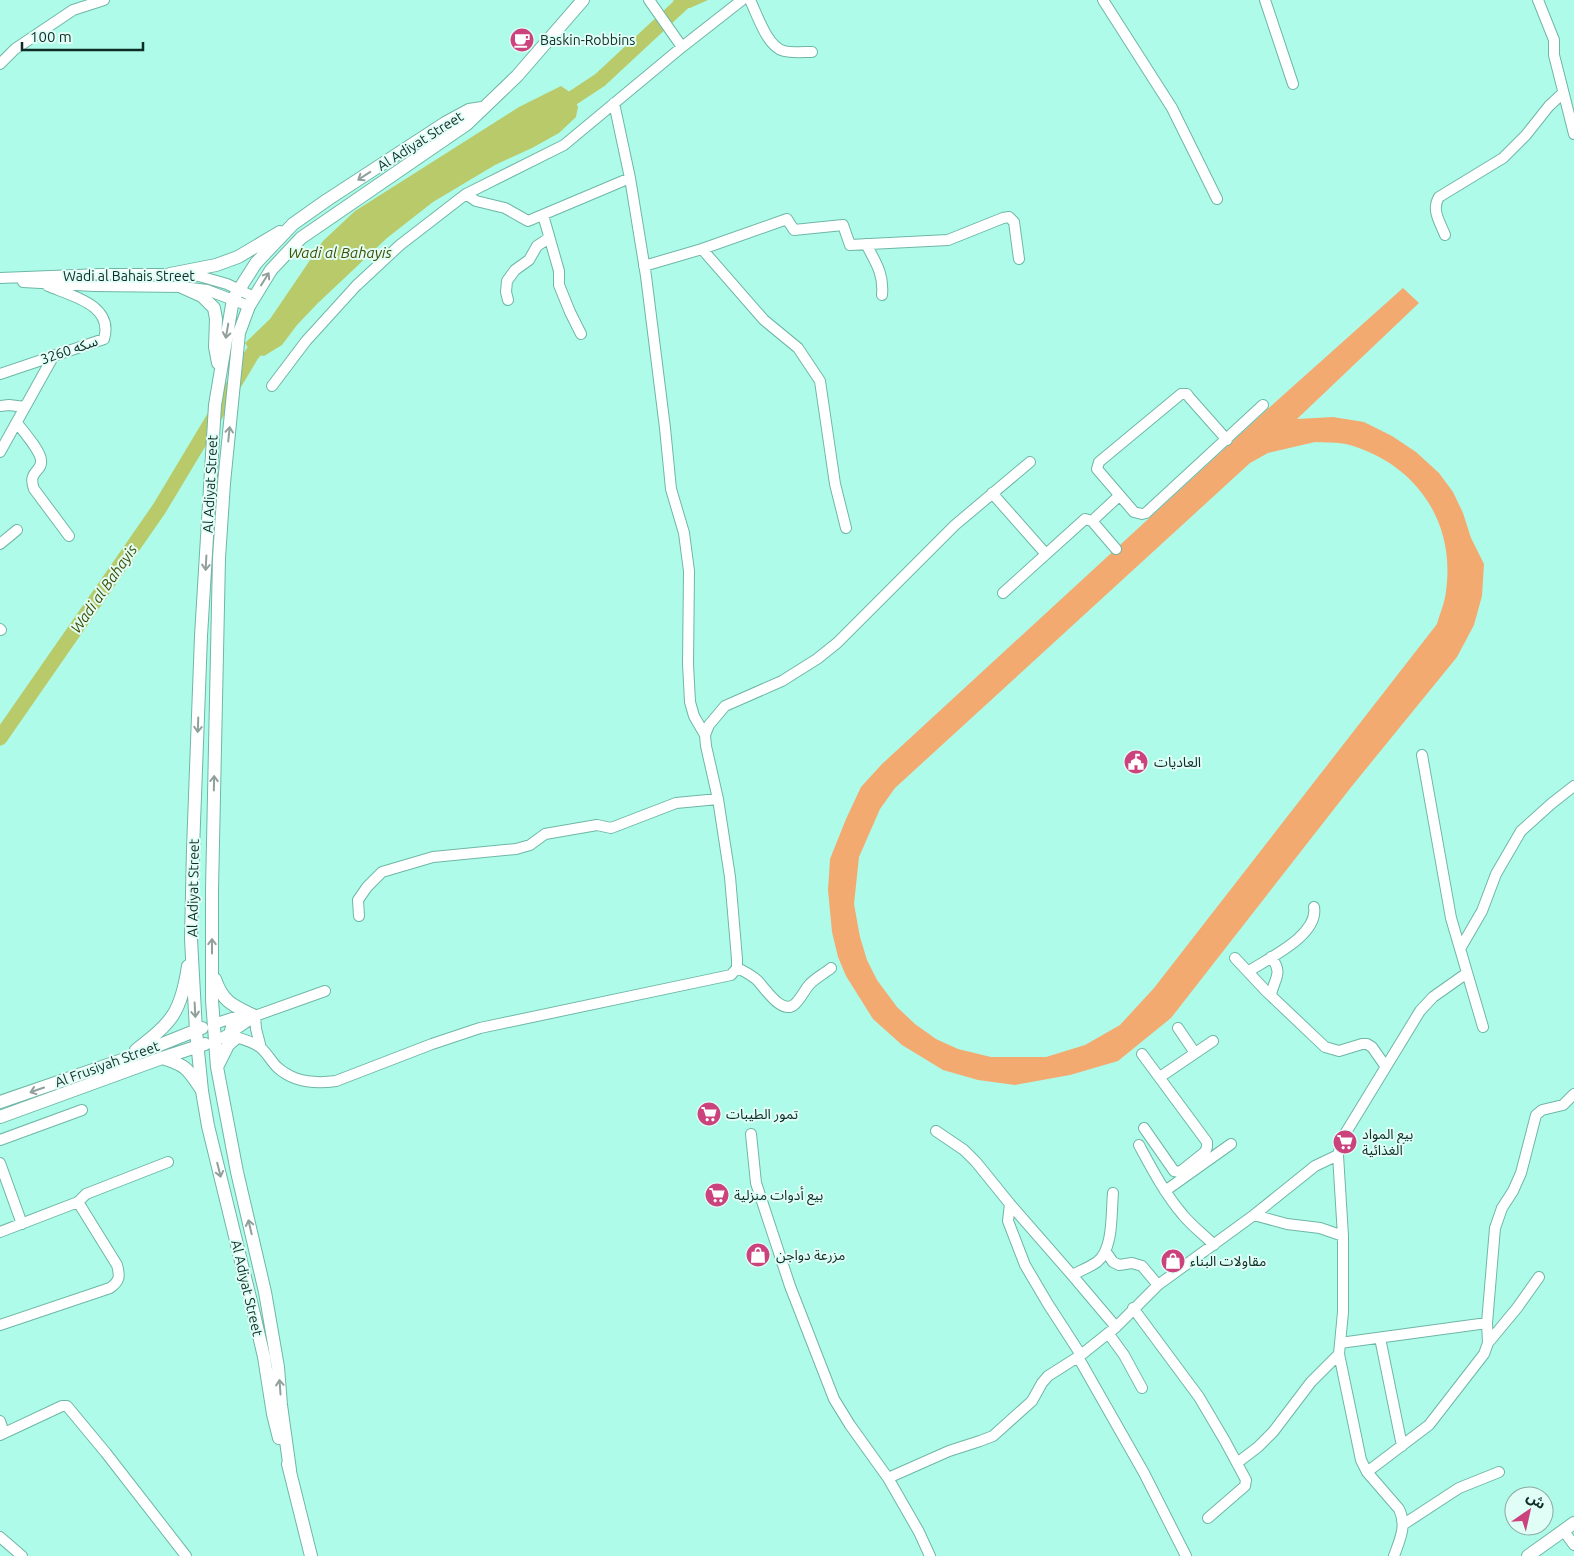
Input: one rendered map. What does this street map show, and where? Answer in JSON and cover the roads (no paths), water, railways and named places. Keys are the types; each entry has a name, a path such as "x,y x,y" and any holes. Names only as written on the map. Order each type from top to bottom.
{"main road":[{"path":"482,108 517,76 583,0"},
{"name":"Al Adiyat Street","path":"311,1556 290,1470 273,1414 262,1348 208,1126 202,1091 196,1031 192,939 201,645 215,405 219,373 235,294 256,263 293,224 327,200 445,123 469,110 482,108"},
{"name":"Al Adiyat Street","path":"290,1470 278,1367 267,1301 237,1172 217,1067 214,1024 212,880 218,597 224,482 239,333 252,301 271,270 301,238 467,124 482,108"},
{"path":"170,274 238,257 293,224"},
{"path":"182,286 202,296 214,308 216,319 215,347 219,373"},
{"path":"122,1060 169,1023 176,1012 182,996 192,939"},
{"path":"212,970 219,992 224,998 229,1003 255,1016"},
{"name":"Al Frusiyah Street","path":"0,1102 122,1060 214,1024"},
{"path":"217,1067 232,1036"},
{"name":"Al Frusiyah Street","path":"0,1116 215,1041"},
{"path":"162,1058 178,1063 188,1070 202,1091"},
{"path":"1528,1556 1574,1523"}],"street":[{"path":"0,64 15,49 73,10 104,0"},
{"path":"649,0 682,47"},
{"path":"272,386 306,342 356,286 400,245 466,194 564,145 742,0"},
{"path":"750,0 770,41 776,47 784,51 812,52"},
{"path":"1103,0 1172,108 1217,199"},
{"path":"1265,0 1293,84"},
{"path":"1538,0 1554,40 1554,55 1574,134"},
{"path":"1445,235 1436,212 1435,204 1439,196 1503,158 1563,93"},
{"path":"614,103 630,178 644,266 671,489 684,533 689,571 688,664 690,702 694,716 705,735"},
{"path":"466,194 476,201 506,208 528,221 630,178"},
{"path":"543,215 559,271 559,285 581,334"},
{"path":"644,266 702,249 788,219 794,230 844,225 850,245 948,240 1002,218 1009,217 1014,222 1019,259"},
{"path":"508,300 506,292 507,281 515,270 528,260 537,246 549,238"},
{"path":"866,244 883,282 882,295"},
{"path":"702,249 764,320 798,348 820,381 835,484 846,528"},
{"name":"Wadi al Bahais Street","path":"0,280 102,274 170,274 199,276 228,284 235,294"},
{"name":"Wadi al Bahais Street","path":"0,280 40,283 182,286 235,294 252,301"},
{"name":"سكه 3260","path":"0,374 104,339 107,329 101,311 88,303 40,283"},
{"path":"0,452 54,356"},
{"path":"1227,440 1187,394 1181,394 1097,464 1098,471 1134,512 1146,513 1227,440 1263,405"},
{"path":"0,406 26,407"},
{"path":"16,423 42,460 31,481 34,489 70,536"},
{"path":"255,1016 261,1048 276,1066 286,1074 310,1082 336,1082 432,1044 480,1028 727,976 734,972 737,968 730,877 718,799 706,746 705,735 708,725 725,706 782,681 817,659 837,643 955,525 1030,462"},
{"path":"992,493 1046,553"},
{"path":"1092,521 1119,496"},
{"path":"1003,593 1084,519 1087,518 1092,521 1116,548"},
{"path":"0,544 17,530"},
{"path":"1422,755 1452,918 1483,1027"},
{"path":"1460,950 1482,911 1496,874 1516,838 1527,825 1574,786"},
{"path":"359,916 358,900 367,887 382,872 433,857 516,849 530,845 545,834 598,825 611,828 676,803 718,799"},
{"path":"1249,971 1296,941 1311,926 1315,917 1314,907"},
{"path":"1271,957 1278,969 1271,995"},
{"path":"1235,958 1325,1047 1339,1051 1367,1044 1372,1047 1386,1067"},
{"path":"737,968 756,980 774,999 784,1006 790,1007 799,1000 811,983 831,968"},
{"path":"1394,1556 1404,1524 1399,1509 1367,1472 1361,1460 1339,1354 1343,1312 1343,1236 1338,1155 1348,1129 1426,1003 1467,973"},
{"path":"214,1024 255,1016 325,991"},
{"path":"215,1041 232,1036 255,1016"},
{"path":"232,1036 231,1027 238,1018"},
{"path":"1178,1028 1195,1053"},
{"path":"232,1036 261,1048"},
{"path":"1160,1077 1213,1041"},
{"path":"1142,1054 1204,1138 1207,1147 1201,1155 1180,1172 1177,1172 1174,1171 1144,1128"},
{"path":"1488,1343 1487,1322 1495,1228 1502,1208 1513,1191 1521,1173 1536,1115 1542,1110 1563,1106 1574,1094"},
{"path":"0,1140 82,1110"},
{"path":"936,1131 964,1150 976,1162 1010,1204 1072,1274 1112,1330 1142,1388"},
{"path":"751,1134 756,1184 790,1286 834,1399 888,1478 919,1532 930,1556"},
{"path":"1165,1191 1231,1144"},
{"path":"1139,1145 1165,1191 1183,1215 1214,1245"},
{"path":"888,1478 948,1451 993,1436 1032,1401 1048,1376 1080,1356 1112,1330 1158,1284 1254,1216 1315,1166 1338,1155"},
{"path":"0,1232 78,1202 86,1194 168,1162"},
{"path":"0,1163 22,1224"},
{"path":"1072,1274 1098,1262 1106,1252 1110,1236 1113,1193"},
{"path":"0,1325 110,1288 118,1282 117,1265 78,1202"},
{"path":"1010,1204 1008,1221 1025,1264 1080,1356 1144,1473 1186,1556"},
{"path":"1254,1216 1287,1224 1320,1228 1343,1236"},
{"path":"1106,1252 1113,1262 1119,1266 1132,1263 1142,1266 1158,1284"},
{"path":"1367,1472 1429,1425 1437,1416 1484,1354 1488,1343 1517,1308 1538,1277"},
{"path":"1133,1308 1199,1397 1246,1480 1244,1486 1208,1518"},
{"path":"1340,1343 1487,1322"},
{"path":"1380,1338 1402,1446"},
{"path":"1237,1463 1258,1447 1273,1432 1311,1382 1339,1354"},
{"path":"0,1421 2,1434 62,1406 67,1406 186,1556"},
{"path":"1404,1524 1459,1488 1499,1472"},
{"path":"1563,1530 1574,1545"},
{"path":"0,1537 22,1556"}],"water":[{"path":"673,0 708,0 690,8 677,8"},
{"name":"Wadi al Bahayis","path":"561,86 571,93 578,107 576,117 559,133 495,165 433,202 387,238 318,303 297,325 282,345 264,356 252,354 245,343 270,319 323,241 355,211 519,107"}],"waterway":[{"name":"Wadi al Bahayis","path":"556,109 600,80 686,0"},
{"name":"Wadi al Bahayis","path":"0,738 159,509 252,354 264,340"}],"place":[{"name":"Baskin-Robbins","path":"522,40"},
{"name":"العاديات","path":"1136,762"},
{"name":"تمور الطيبات","path":"709,1114"},
{"name":"بيع المواد الغذائية","path":"1345,1142"},
{"name":"بيع أدوات منزلية","path":"717,1195"},
{"name":"مزرعة دواجن","path":"758,1255"},
{"name":"مقاولات البناء","path":"1173,1261"}]}
